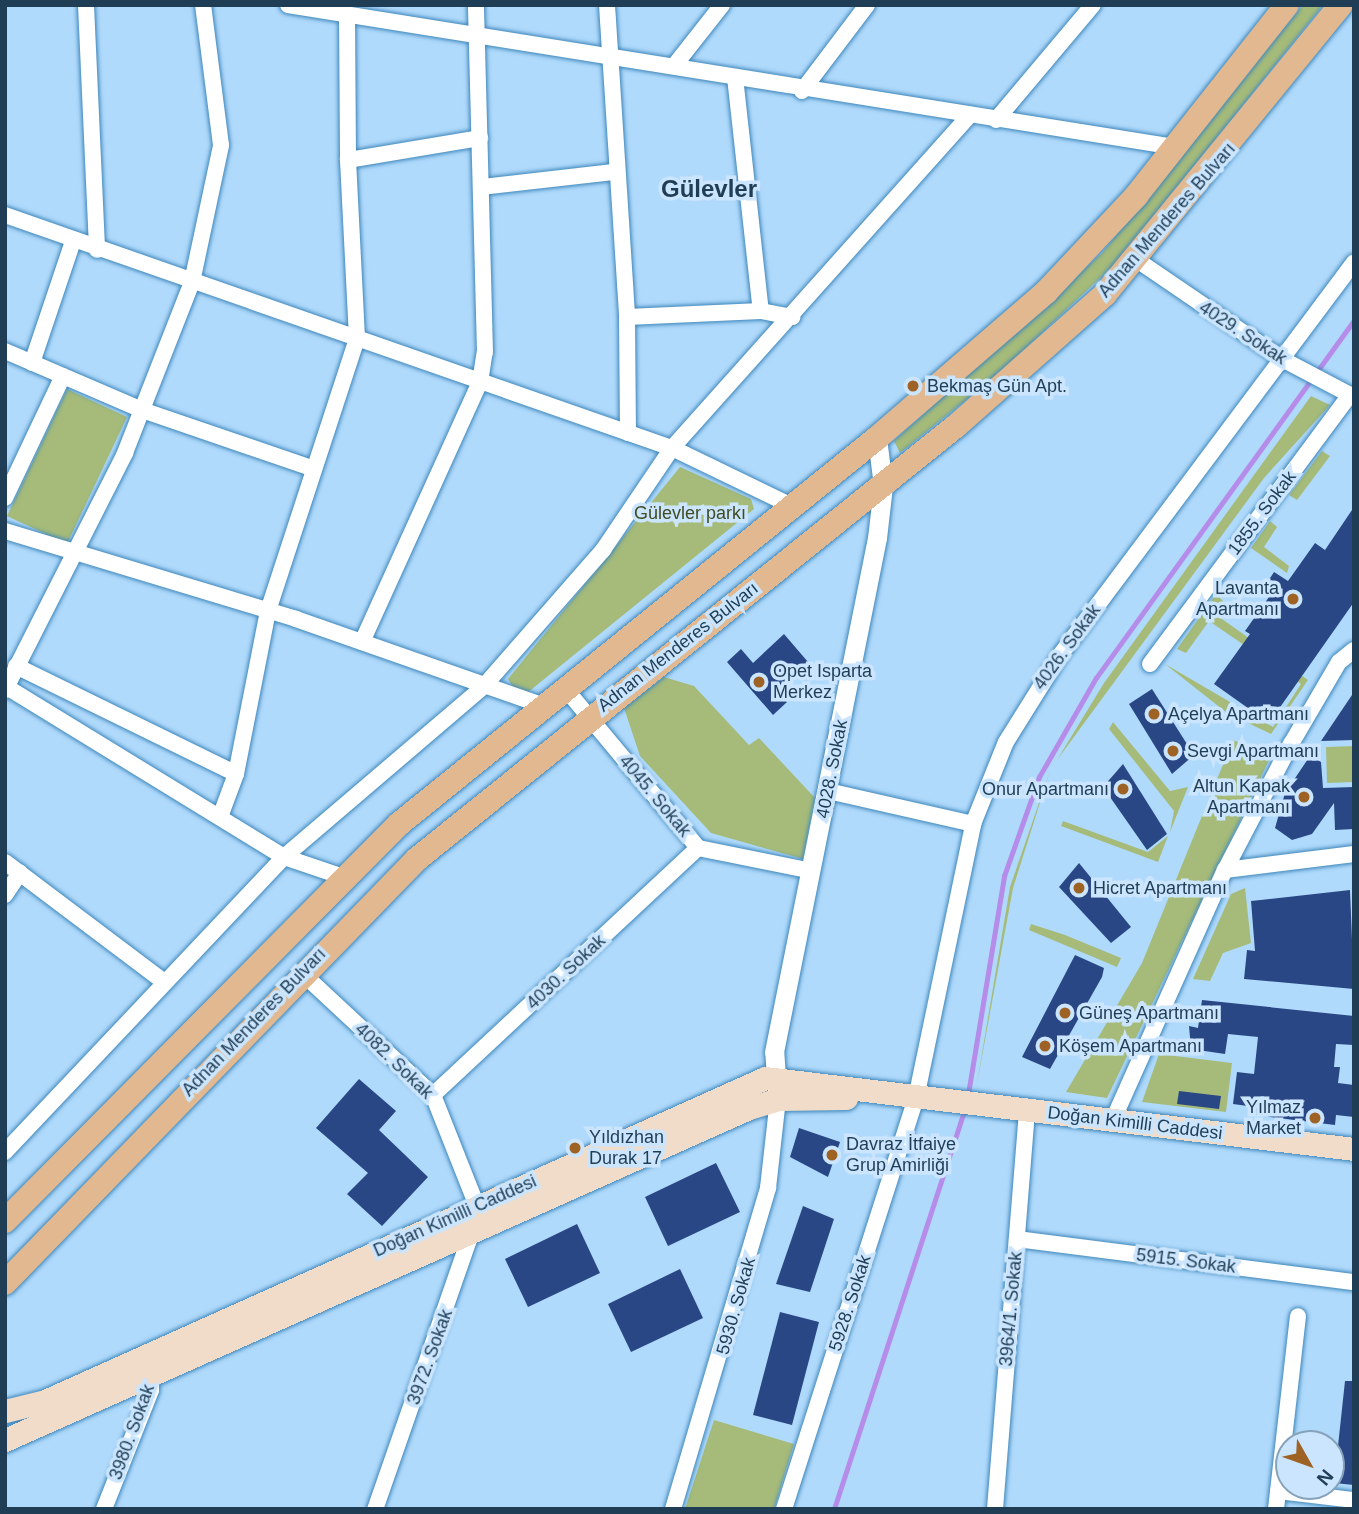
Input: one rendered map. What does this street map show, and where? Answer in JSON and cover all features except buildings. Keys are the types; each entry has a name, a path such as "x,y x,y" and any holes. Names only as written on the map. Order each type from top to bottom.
{"main road":[{"path":"5,1221 343,877 541,705 877,438 1054,284 1176,146 1287,5"},
{"name":"Adnan Menderes Bulvarı","path":"5,1283 301,972 417,859 589,717 883,486 1009,382 1137,260 1341,5"},
{"name":"Doğan Kimilli Caddesi","path":"5,1440 151,1365 478,1205 737,1087 993,1105 1354,1149"},
{"name":"Doğan Kimilli Caddesi","path":"5,1411 29,1406 151,1365 476,1230 777,1088"},
{"path":"5,1399 29,1406"}],"street":[{"path":"86,5 97,250"},
{"path":"203,5 221,145 192,282 142,410 6,687 284,857 343,877"},
{"path":"288,5 346,14 373,12 475,34 610,54 803,91 1176,146"},
{"path":"362,642 480,382 485,352 476,5"},
{"path":"607,5 614,172 627,317 628,433"},
{"path":"674,66 722,5"},
{"path":"803,91 867,5"},
{"path":"996,120 1093,5"},
{"path":"220,817 236,774 268,611 357,338 348,160 346,14"},
{"path":"735,77 761,310"},
{"path":"5,1152 284,857 484,686 603,550 672,448 970,115"},
{"path":"348,160 480,138"},
{"path":"482,187 614,172"},
{"path":"5,215 97,250 672,448 792,506"},
{"path":"32,363 73,241"},
{"name":"4029. Sokak","path":"1137,260 1282,359 1352,396"},
{"name":"4026. Sokak","path":"916,1098 973,824 1029,701 1354,262"},
{"path":"627,317 761,310 792,317"},
{"path":"5,351 142,410 314,469"},
{"path":"5,498 63,376"},
{"name":"1855. Sokak","path":"1150,664 1352,396"},
{"name":"4028. Sokak","path":"777,1088 774,1052 828,791 883,486 877,438"},
{"path":"5,531 72,555 268,611 541,705"},
{"path":"1113,1120 1226,870 1298,732 1339,663 1354,650"},
{"path":"16,666 236,774"},
{"name":"4045. Sokak","path":"564,687 698,848 812,871"},
{"path":"828,791 973,824"},
{"name":"4030. Sokak","path":"433,1095 698,848"},
{"path":"1226,870 1354,854"},
{"path":"5,862 164,982"},
{"path":"5,895 20,873"},
{"name":"4082. Sokak","path":"301,972 433,1095 478,1205"},
{"name":"5930. Sokak","path":"673,1509 768,1188 777,1088"},
{"name":"5928. Sokak","path":"784,1509 916,1098"},
{"name":"3964/1. Sokak","path":"995,1509 1027,1110"},
{"name":"3972. Sokak","path":"375,1509 476,1230 478,1205"},
{"name":"5915. Sokak","path":"1017,1239 1354,1282"},
{"path":"1285,1430 1298,1316"},
{"name":"3980. Sokak","path":"104,1509 151,1365"}],"green space":[{"path":"1303,5 1323,5 1115,264 998,374 900,453 894,441 1102,253"},
{"path":"67,389 127,417 67,544 7,516"},
{"path":"1311,396 1330,405 1264,478 1057,760 1104,683"},
{"path":"1322,451 1330,456 1297,500 1289,495"},
{"name":"Gülevler parkı","path":"680,467 751,499 754,509 527,693 513,687 508,679"},
{"path":"1270,521 1277,527 1264,547 1289,566 1287,573 1251,548"},
{"path":"1216,594 1223,601 1215,614 1308,680 1271,734 1227,713 1165,664 1273,727 1301,684 1209,621 1186,653 1177,649"},
{"path":"664,677 694,686 749,745 759,738 815,798 803,859 711,833 640,756 624,708"},
{"path":"1113,722 1170,791 1188,787 1170,832 1174,811 1109,729"},
{"path":"1233,740 1271,756 1107,1098 1066,1092 1142,963"},
{"path":"1354,746 1354,782 1327,783 1326,747"},
{"path":"1050,771 1013,888 976,1089 1010,887"},
{"path":"1063,821 1148,852 1168,836 1158,862 1061,826"},
{"path":"1245,888 1251,943 1223,953 1210,981 1193,979 1231,894"},
{"path":"1031,924 1121,958 1117,967 1029,930"},
{"path":"1159,1054 1232,1063 1226,1112 1142,1102"},
{"path":"714,1420 794,1444 774,1509 685,1509"}],"waterway":[{"path":"968,1094 1004,876 1039,777 1096,678 1354,320"},
{"path":"834,1509 965,1109"}],"place":[{"name":"Bekmaş Gün Apt.","path":"913,386"},
{"name":"Lavanta Apartmanı","path":"1293,599"},
{"name":"Opet Isparta Merkez","path":"759,682"},
{"name":"Açelya Apartmanı","path":"1154,714"},
{"name":"Sevgi Apartmanı","path":"1173,751"},
{"name":"Onur Apartmanı","path":"1123,789"},
{"name":"Altun Kapak Apartmanı","path":"1304,797"},
{"name":"Hicret Apartmanı","path":"1079,888"},
{"name":"Güneş Apartmanı","path":"1065,1013"},
{"name":"Köşem Apartmanı","path":"1045,1046"},
{"name":"Yılmaz Market","path":"1315,1118"},
{"name":"Yıldızhan Durak 17","path":"575,1148"},
{"name":"Davraz İtfaiye Grup Amirliği","path":"832,1155"}],"district":[{"name":"Gülevler","path":"709,189"}]}
